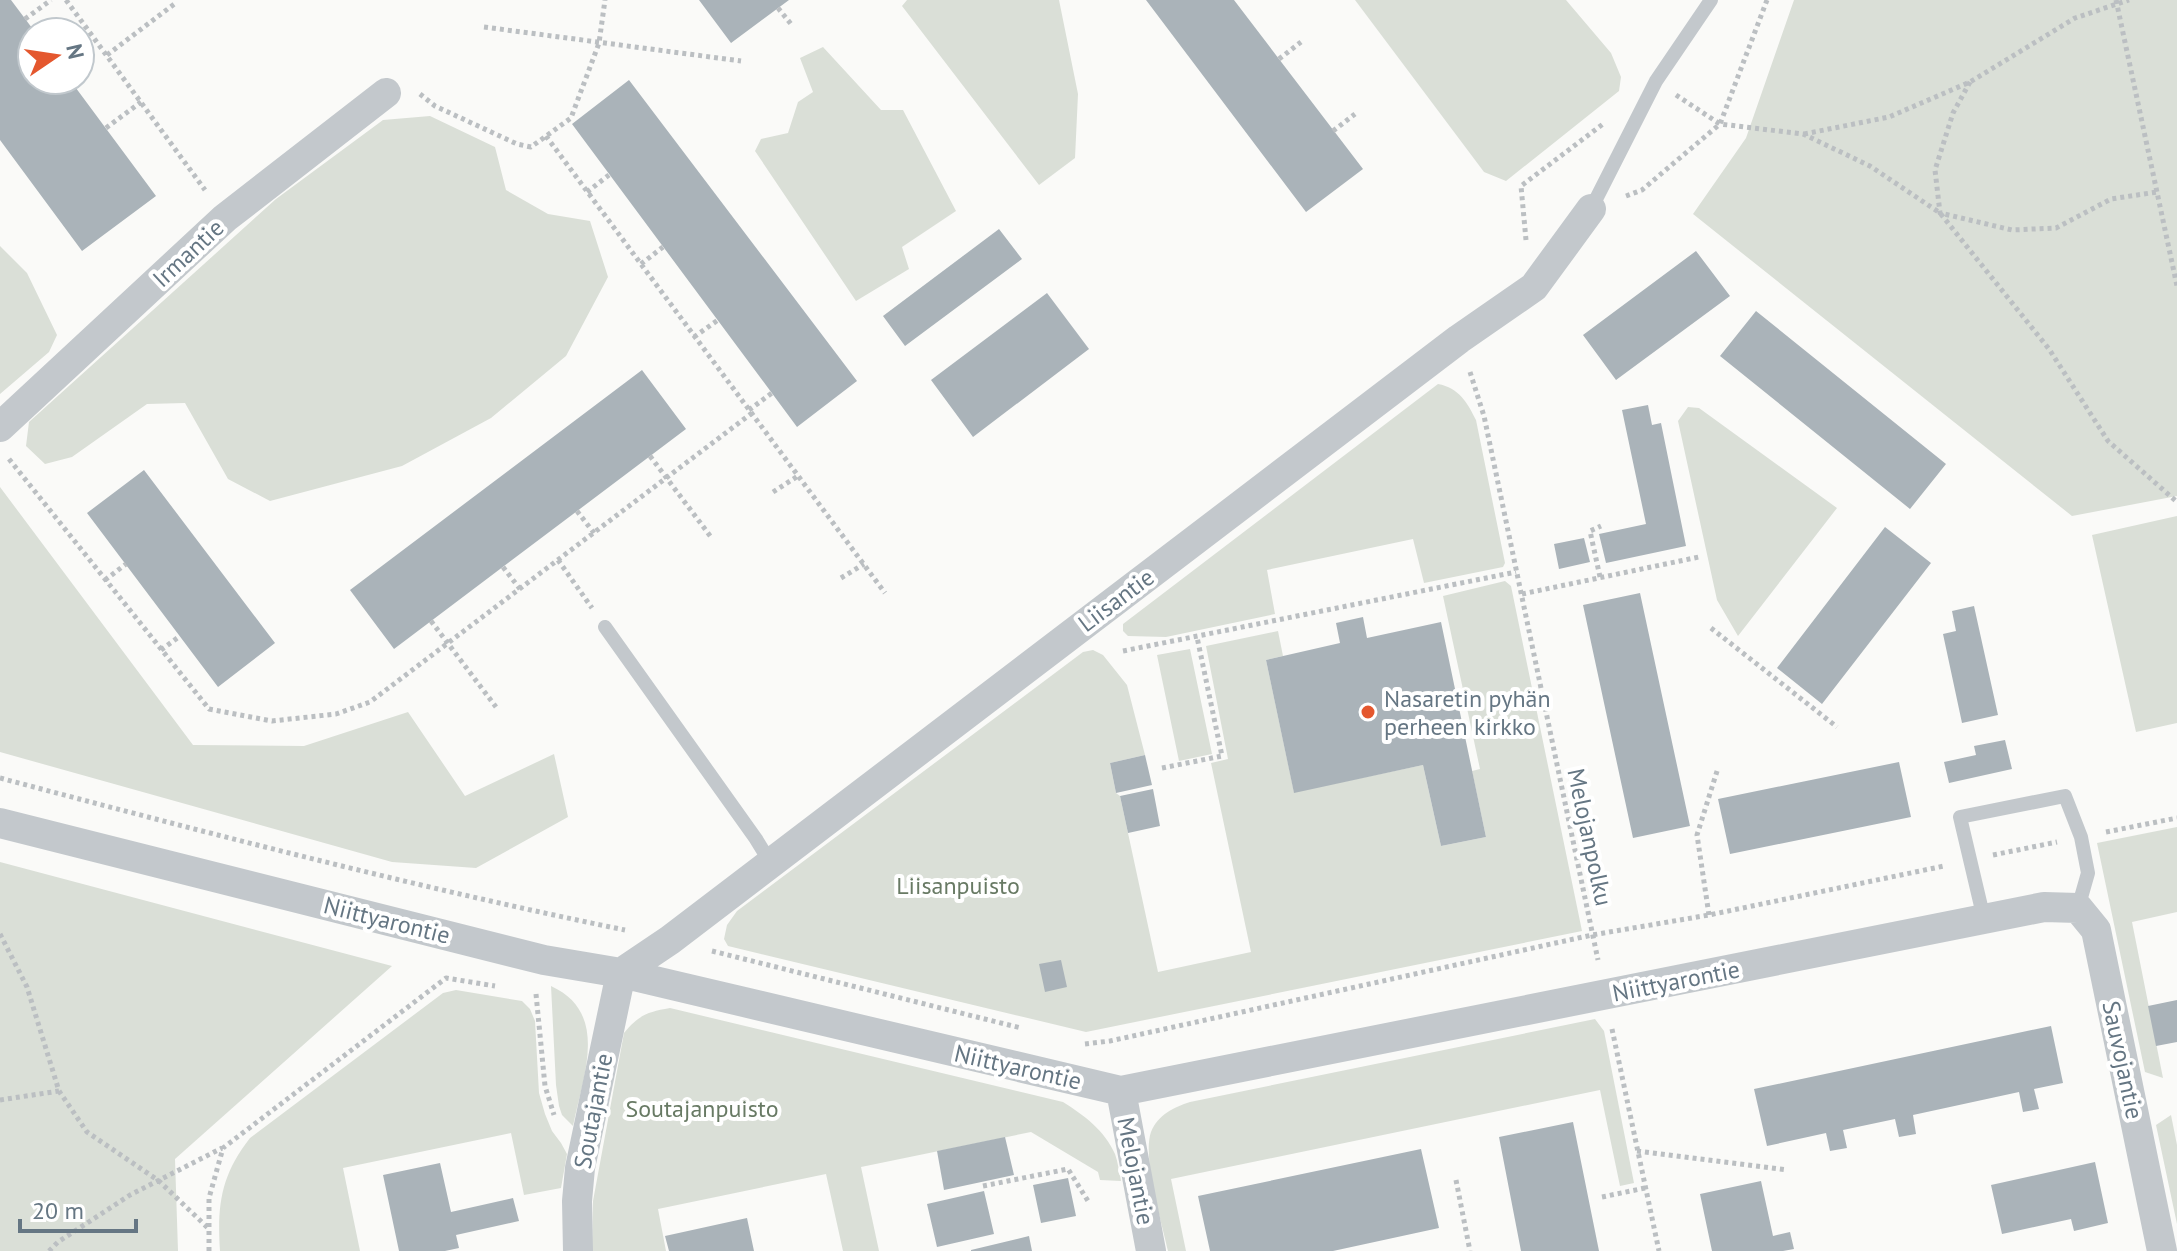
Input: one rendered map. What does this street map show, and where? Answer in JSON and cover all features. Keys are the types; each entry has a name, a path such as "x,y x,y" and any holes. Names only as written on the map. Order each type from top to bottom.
{"street":[{"name":"Irmantie","path":"0,427 225,218 400,91"},
{"name":"Liisantie","path":"621,973 670,940 1459,339 1534,287 1591,209"},
{"name":"Niittyarontie","path":"0,823 544,960 621,973 1121,1091 2044,907 2078,908"},
{"name":"Sauvojantie","path":"2078,908 2096,930 2162,1251"},
{"name":"Soutajantie","path":"578,1251 580,1168 621,973"},
{"name":"Melojantie","path":"1121,1091 1151,1251"}],"lane":[{"path":"1591,209 1656,81 1711,0"},
{"path":"605,627 770,862"},
{"path":"1984,919 1960,817 2065,796 2081,837 2088,873 2078,908"}],"path":[{"path":"29,16 51,0"},
{"path":"66,0 225,218"},
{"path":"400,91 517,144 531,147 571,118 599,43 605,0"},
{"path":"1591,209 1642,190 1720,124 1767,0"},
{"path":"1656,81 1720,124 1803,134 1889,117 1970,82 2075,18 2129,0"},
{"path":"107,55 177,2"},
{"path":"2117,3 2177,286"},
{"path":"778,8 791,24"},
{"path":"484,27 741,61"},
{"path":"1279,59 1301,42"},
{"path":"1940,213 1935,170 1953,113 1970,82"},
{"path":"106,128 141,102"},
{"path":"1333,131 1355,114"},
{"path":"1803,134 1870,166 1940,213 2049,349 2108,441 2177,502"},
{"path":"546,136 885,593"},
{"path":"587,192 609,175"},
{"path":"1940,213 2012,230 2056,228 2111,199 2157,192"},
{"path":"641,264 663,247"},
{"path":"694,337 718,320"},
{"name":"Melojanpolku","path":"1459,339 1484,416 1658,1251"},
{"path":"0,449 209,709 272,721 336,714 370,702 666,478 772,393"},
{"path":"650,456 711,537"},
{"path":"773,492 798,476"},
{"path":"577,511 594,533"},
{"path":"1600,578 1590,531 1601,526"},
{"path":"1522,594 1699,557"},
{"path":"558,560 605,627"},
{"path":"105,580 126,564"},
{"path":"841,578 864,564"},
{"path":"503,567 520,589"},
{"path":"1123,651 1516,572"},
{"path":"431,621 496,707"},
{"path":"1711,628 1837,727"},
{"path":"161,650 180,636"},
{"path":"1162,768 1222,756 1197,637"},
{"path":"1709,915 1697,835 1718,768"},
{"path":"0,778 195,829 554,916 670,940 1026,1030"},
{"path":"1073,1041 1088,1045 1099,1043 1592,935 1709,915 2176,817"},
{"path":"0,934 4,948 27,987 59,1091 87,1132 159,1181 209,1229"},
{"path":"544,960 536,994 545,1086 558,1127 584,1150"},
{"path":"49,1251 130,1195 223,1148 446,978 506,989"},
{"path":"0,1100 59,1091"},
{"path":"209,1251 209,1198 223,1148"},
{"path":"1637,1151 1787,1170"},
{"path":"983,1186 1068,1169 1088,1201"},
{"path":"1456,1180 1470,1251"},
{"path":"1602,1197 1645,1188"}],"green space":[{"path":"907,0 1059,0 1078,94 1075,158 1039,185 902,6"},
{"path":"1355,0 1566,0 1611,53 1621,77 1619,91 1506,181 1484,172"},
{"path":"1794,0 2177,0 2177,496 2072,516 1693,214 1746,138"},
{"path":"823,47 881,110 903,110 956,211 902,247 909,269 856,301 755,151 761,139 788,133 798,102 813,92 800,58"},
{"path":"430,116 495,147 506,190 548,214 590,221 608,277 566,356 491,418 402,466 270,501 228,479 185,403 147,404 72,457 45,464 26,446 29,422 276,199 383,120"},
{"path":"0,246 27,273 57,335 49,352 0,394"},
{"path":"1438,384 1462,397 1476,420 1505,563 1503,567 1424,583 1413,539 1267,570 1275,614 1166,637 1128,636 1123,631 1123,624"},
{"path":"1688,407 1699,408 1837,508 1738,636 1717,600 1678,421"},
{"path":"0,487 193,745 304,746 408,712 465,796 554,754 568,817 476,868 392,862 0,752"},
{"path":"2177,516 2177,723 2136,732 2092,535"},
{"name":"Liisanpuisto","path":"1505,581 1511,586 1582,931 1086,1032 728,946 724,939 727,925 737,911 1083,652 1093,650 1103,655 1127,685 1145,755 1110,763 1158,972 1251,952 1211,763 1228,759 1206,646 1278,631 1283,656 1266,660 1294,792 1423,765 1441,846 1486,837 1472,771 1480,769 1443,596"},
{"path":"1190,649 1212,754 1179,761 1157,655"},
{"path":"2177,827 2177,912 2132,922 2163,1078 2145,1072 2097,843"},
{"path":"0,862 392,966 175,1159 178,1251 0,1251"},
{"path":"551,986 569,998 581,1012 587,1029 586,1067 573,1126 562,1115 559,1106"},
{"path":"456,990 522,1001 530,1009 535,1021 539,1093 552,1131 567,1154 561,1188 524,1195 511,1133 343,1168 360,1251 220,1251 219,1219 223,1191 233,1165 250,1138 443,993"},
{"name":"Soutajanpuisto","path":"670,1008 1063,1102 1086,1118 1106,1138 1115,1154 1121,1181 1100,1180 1098,1172 1031,1132 861,1167 879,1251 843,1251 826,1174 658,1209 666,1251 592,1251 593,1201 624,1033 644,1015"},
{"path":"1595,1019 1604,1031 1634,1183 1620,1186 1600,1090 1171,1179 1186,1251 1168,1251 1151,1173 1149,1143 1154,1126 1172,1109 1190,1102"},
{"path":"2171,1115 2177,1145 2177,1224 2156,1125"}],"building":[{"path":"0,0 11,0 23,16 16,16 16,96 82,96 156,196 82,251 0,140"},
{"path":"699,0 789,0 731,43"},
{"path":"1146,0 1234,0 1363,169 1306,212"},
{"path":"629,80 857,381 797,427 572,124"},
{"path":"999,229 1022,259 905,346 883,316"},
{"path":"1696,251 1730,296 1616,380 1583,335"},
{"path":"1047,293 1089,349 973,437 931,380"},
{"path":"1756,311 1946,464 1910,509 1720,356"},
{"path":"642,370 686,429 394,649 350,590"},
{"path":"1648,405 1652,425 1661,423 1686,546 1606,563 1599,534 1646,524 1622,410"},
{"path":"144,470 275,643 218,687 87,513"},
{"path":"1885,527 1931,563 1822,704 1777,668"},
{"path":"1584,538 1590,562 1559,569 1554,544"},
{"path":"1640,593 1690,826 1633,838 1583,605"},
{"path":"1974,606 1998,715 1962,723 1943,634 1956,631 1952,611"},
{"name":"Nasaretin pyhän perheen kirkko","path":"1363,617 1367,638 1441,622 1486,837 1441,846 1423,765 1294,793 1266,660 1340,643 1336,623"},
{"path":"2005,740 2012,769 1949,783 1944,762 1976,755 1974,746"},
{"path":"1145,755 1152,785 1116,793 1110,763"},
{"path":"1899,762 1911,817 1730,854 1718,799"},
{"path":"1153,789 1160,826 1128,833 1120,796"},
{"path":"1061,960 1067,987 1045,992 1039,964"},
{"path":"2177,1000 2177,1042 2156,1046 2148,1006"},
{"path":"2051,1026 2063,1083 2034,1089 2039,1109 2023,1112 2019,1092 1913,1115 1916,1134 1899,1137 1895,1119 1843,1130 1847,1148 1830,1151 1826,1133 1767,1146 1754,1089"},
{"path":"1573,1122 1599,1251 1521,1251 1499,1137"},
{"path":"1005,1137 1014,1175 944,1190 937,1151"},
{"path":"1421,1149 1439,1228 1333,1251 1210,1251 1198,1196"},
{"path":"2095,1162 2108,1223 2074,1231 2071,1219 2002,1234 1991,1185"},
{"path":"440,1163 451,1212 513,1198 519,1221 456,1235 459,1248 399,1251 383,1175"},
{"path":"1068,1178 1076,1216 1041,1223 1033,1185"},
{"path":"1761,1181 1773,1236 1790,1232 1794,1249 1712,1251 1700,1194"},
{"path":"984,1191 994,1234 937,1247 927,1204"},
{"path":"747,1218 754,1251 669,1251 665,1236"},
{"path":"1029,1236 1032,1251 971,1251 971,1250"}],"place":[{"name":"Nasaretin pyhän perheen kirkko","path":"1368,712"}]}
